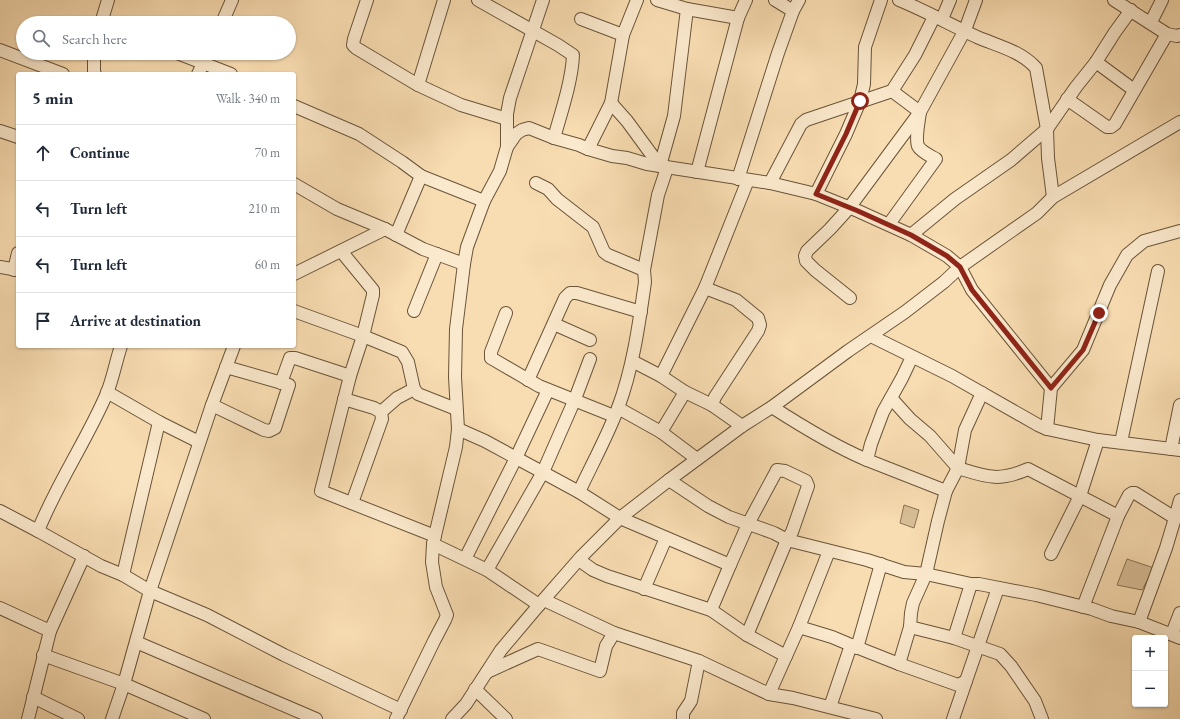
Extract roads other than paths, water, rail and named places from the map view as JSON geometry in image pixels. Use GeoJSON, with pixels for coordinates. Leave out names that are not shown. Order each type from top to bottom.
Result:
{"type":"FeatureCollection","features":[{"type":"Feature","properties":{"kind":"street"},"geometry":{"type":"LineString","coordinates":[[105,16],[108,0]]}},
{"type":"Feature","properties":{"kind":"street"},"geometry":{"type":"LineString","coordinates":[[225,16],[232,0]]}},
{"type":"Feature","properties":{"kind":"street"},"geometry":{"type":"LineString","coordinates":[[367,0],[352,44],[356,48],[418,86],[461,105],[507,119]]}},
{"type":"Feature","properties":{"kind":"street"},"geometry":{"type":"LineString","coordinates":[[418,86],[444,0]]}},
{"type":"Feature","properties":{"kind":"street"},"geometry":{"type":"LineString","coordinates":[[478,0],[492,4],[532,31],[573,55],[571,71],[554,138]]}},
{"type":"Feature","properties":{"kind":"street"},"geometry":{"type":"LineString","coordinates":[[0,512],[101,566],[123,575],[150,591],[207,615],[398,714],[446,620],[445,607],[436,587],[432,562],[434,540],[456,447],[458,429],[456,409],[456,329],[464,264],[467,247],[484,201],[500,171],[507,147],[507,119],[510,98],[543,0]]}},
{"type":"Feature","properties":{"kind":"street"},"geometry":{"type":"LineString","coordinates":[[588,149],[611,103],[623,35],[637,0]]}},
{"type":"Feature","properties":{"kind":"street"},"geometry":{"type":"LineString","coordinates":[[658,0],[687,9],[738,18]]}},
{"type":"Feature","properties":{"kind":"street"},"geometry":{"type":"LineString","coordinates":[[696,172],[738,18],[746,0]]}},
{"type":"Feature","properties":{"kind":"street"},"geometry":{"type":"LineString","coordinates":[[661,376],[705,288],[743,180],[778,53],[796,5],[775,0]]}},
{"type":"Feature","properties":{"kind":"street"},"geometry":{"type":"LineString","coordinates":[[816,194],[846,134],[860,101],[864,84],[865,47],[882,0]]}},
{"type":"Feature","properties":{"kind":"street"},"geometry":{"type":"LineString","coordinates":[[770,183],[800,124],[806,120],[892,91],[950,0]]}},
{"type":"Feature","properties":{"kind":"street"},"geometry":{"type":"LineString","coordinates":[[850,298],[806,262],[805,256],[807,251],[849,208],[920,112],[965,30],[976,0]]}},
{"type":"Feature","properties":{"kind":"street"},"geometry":{"type":"LineString","coordinates":[[1151,22],[1162,0]]}},
{"type":"Feature","properties":{"kind":"street"},"geometry":{"type":"LineString","coordinates":[[903,1],[977,36],[1007,48],[1030,61],[1036,68],[1047,129],[1048,158],[1053,197]]}},
{"type":"Feature","properties":{"kind":"street"},"geometry":{"type":"LineString","coordinates":[[1117,1],[1151,22],[1167,34],[1180,35]]}},
{"type":"Feature","properties":{"kind":"street"},"geometry":{"type":"LineString","coordinates":[[579,492],[616,412],[632,361],[645,282],[644,270],[674,116],[687,9]]}},
{"type":"Feature","properties":{"kind":"street"},"geometry":{"type":"LineString","coordinates":[[911,235],[955,199],[1011,160],[1047,129],[1096,62],[1131,10]]}},
{"type":"Feature","properties":{"kind":"street"},"geometry":{"type":"LineString","coordinates":[[581,19],[623,35]]}},
{"type":"Feature","properties":{"kind":"street"},"geometry":{"type":"LineString","coordinates":[[1067,100],[1107,127],[1111,127],[1115,124],[1134,90],[1147,71],[1167,34]]}},
{"type":"Feature","properties":{"kind":"street"},"geometry":{"type":"LineString","coordinates":[[0,50],[16,56]]}},
{"type":"Feature","properties":{"kind":"street"},"geometry":{"type":"LineString","coordinates":[[26,60],[58,72]]}},
{"type":"Feature","properties":{"kind":"street"},"geometry":{"type":"LineString","coordinates":[[94,60],[94,72]]}},
{"type":"Feature","properties":{"kind":"street"},"geometry":{"type":"LineString","coordinates":[[1096,62],[1134,90]]}},
{"type":"Feature","properties":{"kind":"street"},"geometry":{"type":"LineString","coordinates":[[203,63],[226,72]]}},
{"type":"Feature","properties":{"kind":"street"},"geometry":{"type":"LineString","coordinates":[[892,91],[920,112]]}},
{"type":"Feature","properties":{"kind":"street"},"geometry":{"type":"LineString","coordinates":[[611,103],[664,167]]}},
{"type":"Feature","properties":{"kind":"street"},"geometry":{"type":"LineString","coordinates":[[296,108],[359,134],[421,176],[484,201]]}},
{"type":"Feature","properties":{"kind":"street"},"geometry":{"type":"LineString","coordinates":[[889,224],[936,159],[918,146],[917,133],[920,112]]}},
{"type":"Feature","properties":{"kind":"street"},"geometry":{"type":"LineString","coordinates":[[452,719],[466,704],[502,650],[541,603],[579,560],[620,518],[742,426],[772,408],[944,282],[960,267],[1037,213],[1053,197],[1121,156],[1147,143],[1180,122]]}},
{"type":"Feature","properties":{"kind":"street"},"geometry":{"type":"LineString","coordinates":[[507,147],[516,134],[529,128],[554,138],[612,156],[664,167],[770,183],[816,194],[889,224],[947,256],[960,267],[972,290],[1051,388]]}},
{"type":"Feature","properties":{"kind":"street"},"geometry":{"type":"LineString","coordinates":[[0,131],[16,135]]}},
{"type":"Feature","properties":{"kind":"street"},"geometry":{"type":"LineString","coordinates":[[296,273],[341,251],[391,232],[421,176]]}},
{"type":"Feature","properties":{"kind":"street"},"geometry":{"type":"LineString","coordinates":[[536,183],[548,189],[557,199],[593,227],[604,252],[644,270]]}},
{"type":"Feature","properties":{"kind":"street"},"geometry":{"type":"LineString","coordinates":[[296,185],[337,209],[391,232],[423,248],[464,264]]}},
{"type":"Feature","properties":{"kind":"street"},"geometry":{"type":"LineString","coordinates":[[1047,429],[1051,388],[1083,350],[1110,285],[1127,255],[1144,241],[1180,231]]}},
{"type":"Feature","properties":{"kind":"street"},"geometry":{"type":"LineString","coordinates":[[341,251],[373,290],[373,295],[363,336],[350,376],[321,491],[352,503],[434,540],[541,603],[614,633],[699,661],[769,694],[793,698],[876,719]]}},
{"type":"Feature","properties":{"kind":"street"},"geometry":{"type":"LineString","coordinates":[[414,312],[437,254]]}},
{"type":"Feature","properties":{"kind":"street"},"geometry":{"type":"LineString","coordinates":[[0,267],[16,270]]}},
{"type":"Feature","properties":{"kind":"street"},"geometry":{"type":"LineString","coordinates":[[1120,442],[1158,271]]}},
{"type":"Feature","properties":{"kind":"street"},"geometry":{"type":"LineString","coordinates":[[705,288],[736,300],[758,318],[760,325],[758,331],[715,397],[712,405]]}},
{"type":"Feature","properties":{"kind":"street"},"geometry":{"type":"LineString","coordinates":[[528,380],[565,298],[570,293],[577,293],[641,312]]}},
{"type":"Feature","properties":{"kind":"street"},"geometry":{"type":"LineString","coordinates":[[296,312],[402,352],[408,362],[414,389],[418,394],[456,409]]}},
{"type":"Feature","properties":{"kind":"street"},"geometry":{"type":"LineString","coordinates":[[506,313],[491,352],[491,358],[548,390],[616,412],[661,432],[697,459]]}},
{"type":"Feature","properties":{"kind":"street"},"geometry":{"type":"LineString","coordinates":[[554,324],[590,340]]}},
{"type":"Feature","properties":{"kind":"street"},"geometry":{"type":"LineString","coordinates":[[871,336],[952,376],[1047,429],[1098,440],[1175,450],[1180,405]]}},
{"type":"Feature","properties":{"kind":"street"},"geometry":{"type":"LineString","coordinates":[[38,531],[50,502],[92,424],[107,392],[120,348]]}},
{"type":"Feature","properties":{"kind":"street"},"geometry":{"type":"LineString","coordinates":[[112,719],[124,684],[150,591],[199,442],[233,348]]}},
{"type":"Feature","properties":{"kind":"street"},"geometry":{"type":"LineString","coordinates":[[867,460],[871,444],[883,412],[912,357]]}},
{"type":"Feature","properties":{"kind":"street"},"geometry":{"type":"LineString","coordinates":[[281,383],[290,358],[295,358],[350,376]]}},
{"type":"Feature","properties":{"kind":"street"},"geometry":{"type":"LineString","coordinates":[[487,570],[543,472],[575,399],[590,359]]}},
{"type":"Feature","properties":{"kind":"street"},"geometry":{"type":"LineString","coordinates":[[632,361],[661,376],[685,392],[712,405],[742,426]]}},
{"type":"Feature","properties":{"kind":"street"},"geometry":{"type":"LineString","coordinates":[[212,405],[264,430],[269,431],[276,428],[289,385],[226,367]]}},
{"type":"Feature","properties":{"kind":"street"},"geometry":{"type":"LineString","coordinates":[[381,412],[397,398],[414,389]]}},
{"type":"Feature","properties":{"kind":"street"},"geometry":{"type":"LineString","coordinates":[[464,559],[516,458],[548,390]]}},
{"type":"Feature","properties":{"kind":"street"},"geometry":{"type":"LineString","coordinates":[[107,392],[159,422],[199,442]]}},
{"type":"Feature","properties":{"kind":"street"},"geometry":{"type":"LineString","coordinates":[[661,432],[685,392]]}},
{"type":"Feature","properties":{"kind":"street"},"geometry":{"type":"LineString","coordinates":[[899,664],[910,627],[913,603],[926,574],[946,491],[958,468],[965,430],[982,393]]}},
{"type":"Feature","properties":{"kind":"street"},"geometry":{"type":"LineString","coordinates":[[890,398],[910,419],[930,436],[958,468],[994,478],[1012,476],[1028,469],[1118,516]]}},
{"type":"Feature","properties":{"kind":"street"},"geometry":{"type":"LineString","coordinates":[[344,399],[374,408],[381,412]]}},
{"type":"Feature","properties":{"kind":"street"},"geometry":{"type":"LineString","coordinates":[[772,408],[840,448],[946,491]]}},
{"type":"Feature","properties":{"kind":"street"},"geometry":{"type":"LineString","coordinates":[[352,503],[382,419],[381,412]]}},
{"type":"Feature","properties":{"kind":"street"},"geometry":{"type":"LineString","coordinates":[[123,575],[159,422]]}},
{"type":"Feature","properties":{"kind":"street"},"geometry":{"type":"LineString","coordinates":[[458,429],[485,441],[543,472],[579,492],[620,518],[730,565]]}},
{"type":"Feature","properties":{"kind":"street"},"geometry":{"type":"LineString","coordinates":[[1051,554],[1080,496],[1098,440]]}},
{"type":"Feature","properties":{"kind":"street"},"geometry":{"type":"LineString","coordinates":[[711,610],[748,524],[777,470],[806,481],[808,486],[792,532],[787,540],[747,635]]}},
{"type":"Feature","properties":{"kind":"street"},"geometry":{"type":"LineString","coordinates":[[669,480],[708,506],[748,524],[774,533],[787,540],[882,564],[904,572],[926,574],[971,584],[979,584],[1036,595],[1138,622],[1176,636],[1180,613]]}},
{"type":"Feature","properties":{"kind":"street"},"geometry":{"type":"LineString","coordinates":[[1083,607],[1118,516],[1129,495],[1135,493],[1175,518]]}},
{"type":"Feature","properties":{"kind":"street"},"geometry":{"type":"LineString","coordinates":[[1138,622],[1166,548],[1180,500]]}},
{"type":"Feature","properties":{"kind":"street"},"geometry":{"type":"LineString","coordinates":[[644,589],[666,538]]}},
{"type":"Feature","properties":{"kind":"street"},"geometry":{"type":"LineString","coordinates":[[769,694],[829,551]]}},
{"type":"Feature","properties":{"kind":"street"},"geometry":{"type":"LineString","coordinates":[[28,719],[50,631],[84,556]]}},
{"type":"Feature","properties":{"kind":"street"},"geometry":{"type":"LineString","coordinates":[[579,560],[593,570],[644,589],[711,610],[747,635],[786,656]]}},
{"type":"Feature","properties":{"kind":"street"},"geometry":{"type":"LineString","coordinates":[[830,707],[854,647],[882,564]]}},
{"type":"Feature","properties":{"kind":"street"},"geometry":{"type":"LineString","coordinates":[[954,638],[971,584]]}},
{"type":"Feature","properties":{"kind":"street"},"geometry":{"type":"LineString","coordinates":[[953,719],[998,588]]}},
{"type":"Feature","properties":{"kind":"street"},"geometry":{"type":"LineString","coordinates":[[0,608],[50,631]]}},
{"type":"Feature","properties":{"kind":"street"},"geometry":{"type":"LineString","coordinates":[[798,627],[832,637],[854,647],[958,685],[966,681]]}},
{"type":"Feature","properties":{"kind":"street"},"geometry":{"type":"LineString","coordinates":[[910,627],[954,638],[1000,654],[1011,666],[1035,701],[1042,719]]}},
{"type":"Feature","properties":{"kind":"street"},"geometry":{"type":"LineString","coordinates":[[486,672],[538,649],[600,671],[606,646],[614,633]]}},
{"type":"Feature","properties":{"kind":"street"},"geometry":{"type":"LineString","coordinates":[[136,642],[316,719]]}},
{"type":"Feature","properties":{"kind":"street"},"geometry":{"type":"LineString","coordinates":[[44,655],[124,684],[204,719]]}},
{"type":"Feature","properties":{"kind":"street"},"geometry":{"type":"LineString","coordinates":[[683,719],[683,713],[691,701],[699,661]]}},
{"type":"Feature","properties":{"kind":"street"},"geometry":{"type":"LineString","coordinates":[[475,689],[506,719]]}},
{"type":"Feature","properties":{"kind":"street"},"geometry":{"type":"LineString","coordinates":[[33,697],[78,719]]}}]}
